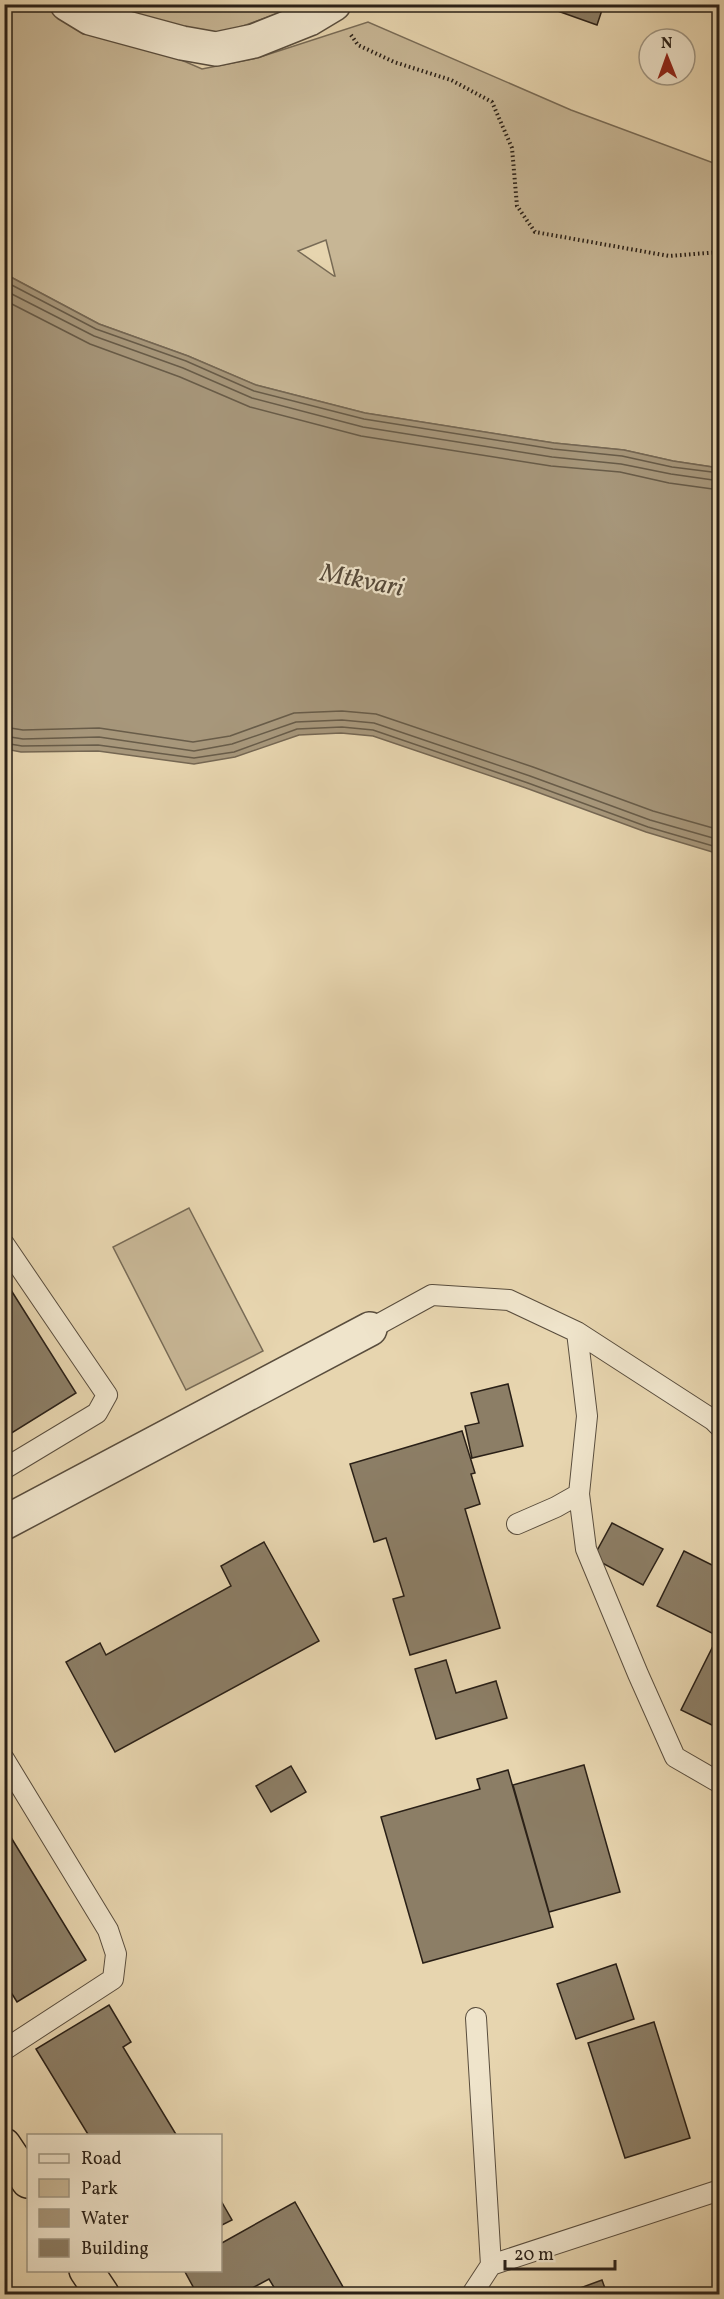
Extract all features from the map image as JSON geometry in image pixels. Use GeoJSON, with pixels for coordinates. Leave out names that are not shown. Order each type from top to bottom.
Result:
{"type":"FeatureCollection","features":[{"type":"Feature","properties":{"kind":"highway"},"geometry":{"type":"LineString","coordinates":[[4,2145],[27,2180]]}},
{"type":"Feature","properties":{"kind":"highway"},"geometry":{"type":"LineString","coordinates":[[87,2272],[102,2295]]}},
{"type":"Feature","properties":{"kind":"street"},"geometry":{"type":"LineString","coordinates":[[67,4],[90,18],[182,43],[216,49],[254,40],[309,19],[341,17]]}},
{"type":"Feature","properties":{"kind":"street"},"geometry":{"type":"LineString","coordinates":[[4,1523],[370,1329]]}},
{"type":"Feature","properties":{"kind":"lane"},"geometry":{"type":"LineString","coordinates":[[4,1244],[107,1395],[97,1413],[4,1469]]}},
{"type":"Feature","properties":{"kind":"lane"},"geometry":{"type":"LineString","coordinates":[[370,1329],[432,1295],[509,1300],[577,1332],[713,1420],[720,1427]]}},
{"type":"Feature","properties":{"kind":"lane"},"geometry":{"type":"LineString","coordinates":[[577,1332],[586,1416],[579,1494],[586,1549],[675,1756],[720,1783]]}},
{"type":"Feature","properties":{"kind":"lane"},"geometry":{"type":"LineString","coordinates":[[517,1524],[579,1494]]}},
{"type":"Feature","properties":{"kind":"lane"},"geometry":{"type":"LineString","coordinates":[[4,1759],[108,1930],[116,1954],[113,1979],[4,2050]]}},
{"type":"Feature","properties":{"kind":"lane"},"geometry":{"type":"LineString","coordinates":[[472,2295],[491,2265],[476,2018]]}},
{"type":"Feature","properties":{"kind":"lane"},"geometry":{"type":"LineString","coordinates":[[491,2265],[720,2190]]}},
{"type":"Feature","properties":{"kind":"path"},"geometry":{"type":"LineString","coordinates":[[341,17],[358,45],[394,62],[452,80],[492,102],[512,148],[517,206],[535,232],[669,256],[720,252]]}},
{"type":"Feature","properties":{"kind":"green space"},"geometry":{"type":"Polygon","coordinates":[[[4,5],[45,5],[86,27],[149,46],[202,69],[257,58],[368,22],[571,110],[719,165],[719,468],[624,450],[554,443],[365,413],[256,385],[188,356],[99,324],[5,274],[4,5]],[[326,240],[298,251],[334,276],[326,240]]]}},
{"type":"Feature","properties":{"kind":"green space"},"geometry":{"type":"Polygon","coordinates":[[[88,5],[301,5],[221,34],[160,29],[88,5]]]}},
{"type":"Feature","properties":{"kind":"green space"},"geometry":{"type":"Polygon","coordinates":[[[189,1208],[263,1351],[186,1390],[113,1247],[189,1208]]]}},
{"type":"Feature","properties":{"kind":"water","name":"Mtkvari"},"geometry":{"type":"Polygon","coordinates":[[[5,274],[99,324],[188,356],[256,385],[365,413],[554,443],[624,450],[719,468],[719,854],[646,832],[373,736],[341,733],[299,735],[235,757],[194,764],[98,751],[21,752],[5,749],[5,274]]]}},
{"type":"Feature","properties":{"kind":"building"},"geometry":{"type":"Polygon","coordinates":[[[538,4],[604,4],[597,25],[538,4]]]}},
{"type":"Feature","properties":{"kind":"building"},"geometry":{"type":"Polygon","coordinates":[[[4,1279],[76,1393],[10,1434],[4,1425],[4,1279]]]}},
{"type":"Feature","properties":{"kind":"building"},"geometry":{"type":"Polygon","coordinates":[[[508,1384],[523,1446],[472,1458],[465,1426],[479,1423],[471,1393],[508,1384]]]}},
{"type":"Feature","properties":{"kind":"building"},"geometry":{"type":"Polygon","coordinates":[[[462,1431],[475,1473],[471,1474],[480,1504],[465,1509],[500,1628],[410,1655],[393,1599],[404,1596],[386,1538],[374,1542],[350,1464],[462,1431]]]}},
{"type":"Feature","properties":{"kind":"building"},"geometry":{"type":"Polygon","coordinates":[[[612,1523],[663,1549],[643,1585],[593,1558],[612,1523]]]}},
{"type":"Feature","properties":{"kind":"building"},"geometry":{"type":"Polygon","coordinates":[[[264,1542],[319,1641],[115,1752],[66,1662],[100,1643],[106,1655],[231,1586],[221,1566],[264,1542]]]}},
{"type":"Feature","properties":{"kind":"building"},"geometry":{"type":"Polygon","coordinates":[[[684,1551],[720,1569],[720,1729],[681,1710],[718,1636],[657,1606],[684,1551]]]}},
{"type":"Feature","properties":{"kind":"building"},"geometry":{"type":"Polygon","coordinates":[[[446,1660],[456,1693],[496,1681],[507,1718],[436,1739],[415,1669],[446,1660]]]}},
{"type":"Feature","properties":{"kind":"building"},"geometry":{"type":"Polygon","coordinates":[[[584,1765],[620,1892],[549,1912],[513,1785],[584,1765]]]}},
{"type":"Feature","properties":{"kind":"building"},"geometry":{"type":"Polygon","coordinates":[[[291,1766],[306,1792],[271,1812],[256,1786],[291,1766]]]}},
{"type":"Feature","properties":{"kind":"building"},"geometry":{"type":"Polygon","coordinates":[[[508,1770],[553,1927],[423,1963],[381,1817],[480,1789],[477,1779],[508,1770]]]}},
{"type":"Feature","properties":{"kind":"building"},"geometry":{"type":"Polygon","coordinates":[[[4,1826],[86,1960],[17,2002],[4,1981],[4,1826]]]}},
{"type":"Feature","properties":{"kind":"building"},"geometry":{"type":"Polygon","coordinates":[[[616,1964],[634,2019],[576,2039],[557,1984],[616,1964]]]}},
{"type":"Feature","properties":{"kind":"building"},"geometry":{"type":"Polygon","coordinates":[[[109,2005],[131,2042],[123,2047],[176,2134],[88,2134],[36,2049],[109,2005]]]}},
{"type":"Feature","properties":{"kind":"building"},"geometry":{"type":"Polygon","coordinates":[[[654,2022],[690,2138],[625,2158],[588,2043],[654,2022]]]}},
{"type":"Feature","properties":{"kind":"building"},"geometry":{"type":"Polygon","coordinates":[[[222,2202],[232,2220],[222,2225],[222,2202]]]}},
{"type":"Feature","properties":{"kind":"building"},"geometry":{"type":"Polygon","coordinates":[[[295,2202],[347,2294],[278,2294],[269,2279],[241,2294],[197,2294],[185,2272],[222,2272],[222,2243],[295,2202]]]}},
{"type":"Feature","properties":{"kind":"building"},"geometry":{"type":"Polygon","coordinates":[[[602,2280],[607,2294],[573,2294],[572,2291],[602,2280]]]}}]}
